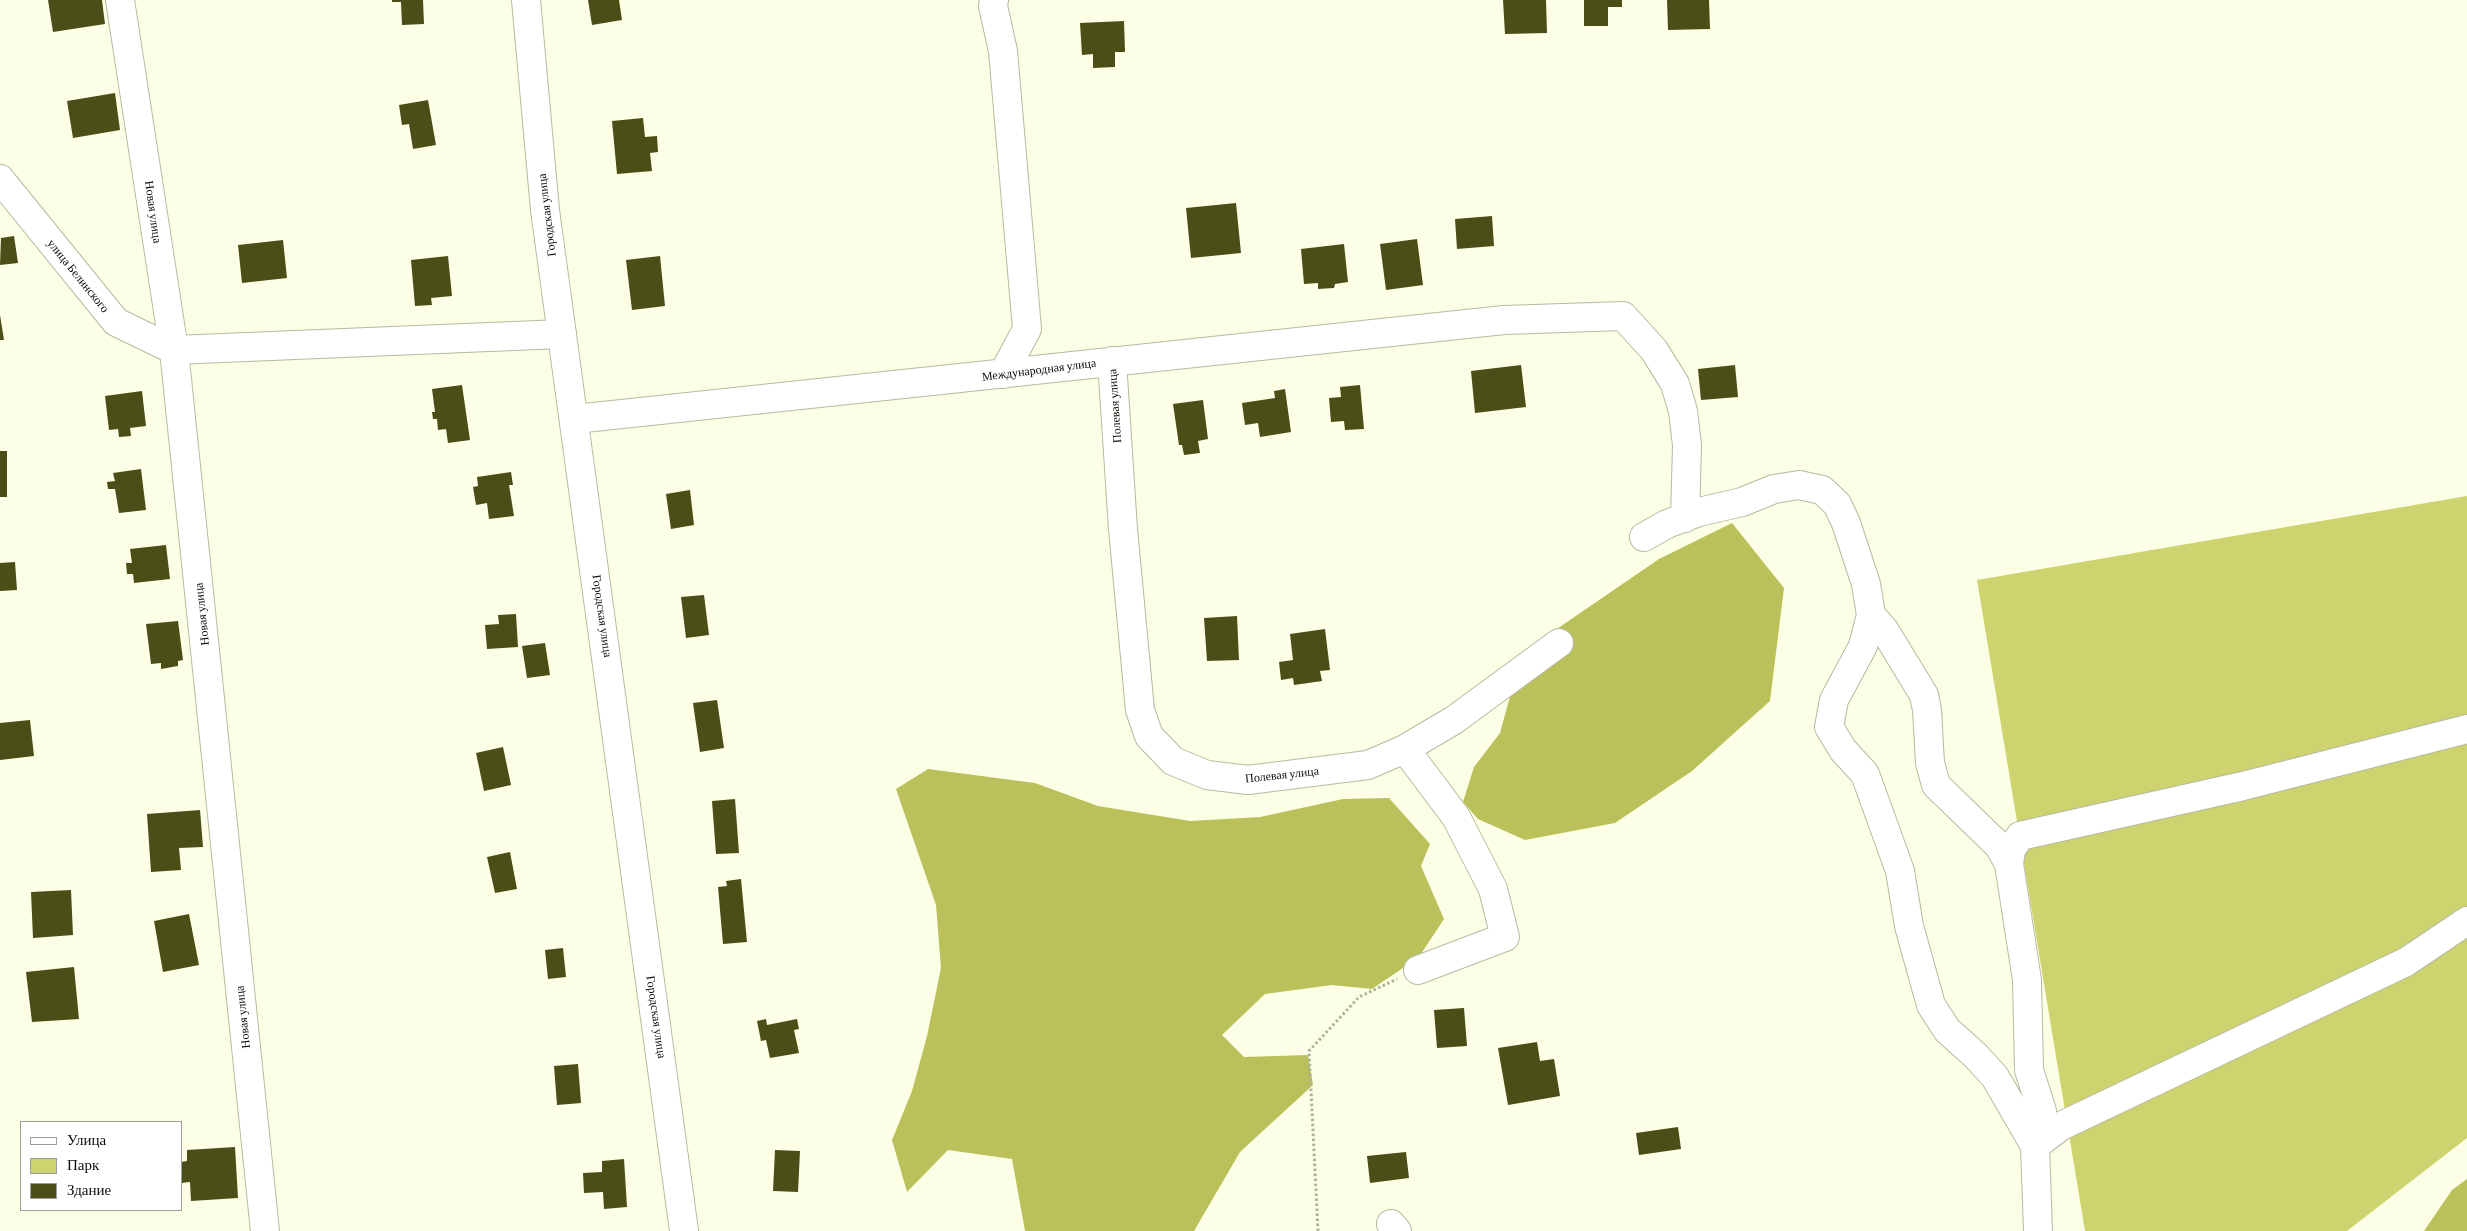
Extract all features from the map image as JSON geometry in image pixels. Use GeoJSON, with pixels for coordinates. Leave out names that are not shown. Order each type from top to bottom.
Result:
{"type":"FeatureCollection","features":[{"type":"Feature","properties":{"kind":"street","name":"Новая улица"},"geometry":{"type":"LineString","coordinates":[[120,0],[174,350],[266,1231]]}},
{"type":"Feature","properties":{"kind":"street","name":"Городская улица"},"geometry":{"type":"LineString","coordinates":[[526,0],[545,210],[575,419],[684,1231]]}},
{"type":"Feature","properties":{"kind":"street"},"geometry":{"type":"LineString","coordinates":[[994,0],[993,6],[1003,51],[1027,329],[1003,374]]}},
{"type":"Feature","properties":{"kind":"street","name":"улица Белинского"},"geometry":{"type":"LineString","coordinates":[[0,179],[116,322],[174,350]]}},
{"type":"Feature","properties":{"kind":"street","name":"Международная улица"},"geometry":{"type":"LineString","coordinates":[[575,419],[1504,320],[1623,316],[1654,350],[1675,384],[1683,410],[1687,445],[1685,518]]}},
{"type":"Feature","properties":{"kind":"street"},"geometry":{"type":"LineString","coordinates":[[174,350],[562,334]]}},
{"type":"Feature","properties":{"kind":"street","name":"Полевая улица"},"geometry":{"type":"LineString","coordinates":[[1112,361],[1123,529],[1140,710],[1149,736],[1172,761],[1207,775],[1248,780],[1368,766],[1406,749],[1454,720],[1559,643]]}},
{"type":"Feature","properties":{"kind":"street"},"geometry":{"type":"LineString","coordinates":[[1644,537],[1668,524],[1742,502],[1774,489],[1800,485],[1822,490],[1837,504],[1846,523],[1852,548],[1866,584],[1871,615],[1863,646],[1834,700],[1828,727],[1843,750],[1865,774],[1900,870],[1910,926],[1931,1005],[1947,1030],[1995,1077],[2035,1146]]}},
{"type":"Feature","properties":{"kind":"street"},"geometry":{"type":"LineString","coordinates":[[1871,615],[1885,631],[1924,695],[1928,710],[1930,763],[1936,785],[1999,846],[2009,864]]}},
{"type":"Feature","properties":{"kind":"street"},"geometry":{"type":"LineString","coordinates":[[2038,1231],[2035,1146],[2042,1111],[2029,1070],[2026,980],[2009,864],[2011,850],[2020,836],[2243,786],[2467,729]]}},
{"type":"Feature","properties":{"kind":"street"},"geometry":{"type":"LineString","coordinates":[[1406,749],[1456,817],[1493,890],[1506,937],[1418,970]]}},
{"type":"Feature","properties":{"kind":"street"},"geometry":{"type":"LineString","coordinates":[[2035,1146],[2062,1126],[2406,962],[2467,920]]}},
{"type":"Feature","properties":{"kind":"path"},"geometry":{"type":"LineString","coordinates":[[1318,1231],[1309,1051],[1359,997],[1418,970]]}},
{"type":"Feature","properties":{"kind":"green space"},"geometry":{"type":"Polygon","coordinates":[[[2467,496],[2467,1138],[2347,1231],[2085,1231],[1977,580],[2467,496]]]}},
{"type":"Feature","properties":{"kind":"green space"},"geometry":{"type":"Polygon","coordinates":[[[1732,523],[1784,588],[1770,701],[1692,771],[1615,823],[1525,840],[1478,819],[1463,802],[1474,767],[1500,733],[1512,689],[1532,646],[1659,559],[1732,523]]]}},
{"type":"Feature","properties":{"kind":"green space"},"geometry":{"type":"Polygon","coordinates":[[[928,769],[1035,783],[1098,806],[1190,821],[1260,817],[1343,799],[1389,798],[1430,844],[1421,866],[1444,919],[1419,957],[1372,989],[1332,985],[1265,994],[1222,1035],[1244,1057],[1308,1055],[1313,1085],[1240,1152],[1194,1231],[1025,1231],[1012,1159],[948,1150],[907,1192],[892,1140],[912,1091],[927,1036],[941,968],[936,905],[896,789],[928,769]]]}},
{"type":"Feature","properties":{"kind":"green space"},"geometry":{"type":"Polygon","coordinates":[[[2467,1179],[2467,1231],[2424,1231],[2452,1190],[2467,1179]]]}},
{"type":"Feature","properties":{"kind":"building"},"geometry":{"type":"Polygon","coordinates":[[[48,0],[102,0],[105,24],[53,32],[48,0]]]}},
{"type":"Feature","properties":{"kind":"building"},"geometry":{"type":"Polygon","coordinates":[[[392,0],[423,0],[424,24],[402,25],[401,2],[392,2],[392,0]]]}},
{"type":"Feature","properties":{"kind":"building"},"geometry":{"type":"Polygon","coordinates":[[[588,0],[619,0],[622,20],[592,25],[588,0]]]}},
{"type":"Feature","properties":{"kind":"building"},"geometry":{"type":"Polygon","coordinates":[[[1503,0],[1546,0],[1547,33],[1505,34],[1503,0]]]}},
{"type":"Feature","properties":{"kind":"building"},"geometry":{"type":"Polygon","coordinates":[[[1584,0],[1622,0],[1622,7],[1608,7],[1608,26],[1584,26],[1584,0]]]}},
{"type":"Feature","properties":{"kind":"building"},"geometry":{"type":"Polygon","coordinates":[[[1667,0],[1709,0],[1710,29],[1668,30],[1667,0]]]}},
{"type":"Feature","properties":{"kind":"building"},"geometry":{"type":"Polygon","coordinates":[[[1124,21],[1125,52],[1115,52],[1115,67],[1093,68],[1093,54],[1082,55],[1080,23],[1124,21]]]}},
{"type":"Feature","properties":{"kind":"building"},"geometry":{"type":"Polygon","coordinates":[[[115,93],[120,130],[73,138],[67,101],[115,93]]]}},
{"type":"Feature","properties":{"kind":"building"},"geometry":{"type":"Polygon","coordinates":[[[428,100],[436,145],[413,149],[409,124],[402,125],[399,105],[428,100]]]}},
{"type":"Feature","properties":{"kind":"building"},"geometry":{"type":"Polygon","coordinates":[[[643,118],[645,137],[657,136],[658,152],[650,153],[652,171],[617,174],[612,121],[643,118]]]}},
{"type":"Feature","properties":{"kind":"building"},"geometry":{"type":"Polygon","coordinates":[[[1236,203],[1241,253],[1191,258],[1186,208],[1236,203]]]}},
{"type":"Feature","properties":{"kind":"building"},"geometry":{"type":"Polygon","coordinates":[[[1492,216],[1494,246],[1457,249],[1455,219],[1492,216]]]}},
{"type":"Feature","properties":{"kind":"building"},"geometry":{"type":"Polygon","coordinates":[[[14,236],[18,263],[0,265],[1,238],[14,236]]]}},
{"type":"Feature","properties":{"kind":"building"},"geometry":{"type":"Polygon","coordinates":[[[1417,239],[1423,285],[1386,290],[1380,244],[1417,239]]]}},
{"type":"Feature","properties":{"kind":"building"},"geometry":{"type":"Polygon","coordinates":[[[283,240],[287,278],[242,283],[238,245],[283,240]]]}},
{"type":"Feature","properties":{"kind":"building"},"geometry":{"type":"Polygon","coordinates":[[[1344,244],[1348,282],[1335,284],[1334,288],[1318,289],[1318,283],[1304,284],[1301,249],[1344,244]]]}},
{"type":"Feature","properties":{"kind":"building"},"geometry":{"type":"Polygon","coordinates":[[[448,256],[452,296],[431,298],[432,305],[415,306],[411,260],[448,256]]]}},
{"type":"Feature","properties":{"kind":"building"},"geometry":{"type":"Polygon","coordinates":[[[660,256],[665,306],[632,310],[626,260],[660,256]]]}},
{"type":"Feature","properties":{"kind":"building"},"geometry":{"type":"Polygon","coordinates":[[[0,315],[4,340],[0,340],[0,315]]]}},
{"type":"Feature","properties":{"kind":"building"},"geometry":{"type":"Polygon","coordinates":[[[1521,365],[1526,407],[1475,413],[1471,371],[1521,365]]]}},
{"type":"Feature","properties":{"kind":"building"},"geometry":{"type":"Polygon","coordinates":[[[1735,365],[1738,397],[1701,400],[1698,369],[1735,365]]]}},
{"type":"Feature","properties":{"kind":"building"},"geometry":{"type":"Polygon","coordinates":[[[462,385],[470,440],[448,443],[446,429],[438,430],[437,419],[433,419],[432,412],[435,412],[432,389],[462,385]]]}},
{"type":"Feature","properties":{"kind":"building"},"geometry":{"type":"Polygon","coordinates":[[[1360,385],[1364,429],[1345,430],[1344,421],[1331,422],[1329,398],[1341,397],[1340,387],[1360,385]]]}},
{"type":"Feature","properties":{"kind":"building"},"geometry":{"type":"Polygon","coordinates":[[[1285,389],[1291,432],[1260,437],[1258,423],[1245,425],[1242,403],[1275,398],[1274,391],[1285,389]]]}},
{"type":"Feature","properties":{"kind":"building"},"geometry":{"type":"Polygon","coordinates":[[[142,391],[146,426],[130,428],[131,436],[119,437],[118,429],[109,430],[105,396],[142,391]]]}},
{"type":"Feature","properties":{"kind":"building"},"geometry":{"type":"Polygon","coordinates":[[[1203,400],[1208,439],[1198,441],[1200,453],[1184,455],[1182,445],[1179,445],[1173,404],[1203,400]]]}},
{"type":"Feature","properties":{"kind":"building"},"geometry":{"type":"Polygon","coordinates":[[[0,451],[7,451],[7,497],[0,497],[0,451]]]}},
{"type":"Feature","properties":{"kind":"building"},"geometry":{"type":"Polygon","coordinates":[[[141,469],[146,510],[119,513],[115,489],[108,489],[107,482],[115,481],[113,473],[141,469]]]}},
{"type":"Feature","properties":{"kind":"building"},"geometry":{"type":"Polygon","coordinates":[[[511,472],[513,485],[509,485],[514,516],[489,519],[487,503],[476,505],[473,487],[478,486],[477,477],[511,472]]]}},
{"type":"Feature","properties":{"kind":"building"},"geometry":{"type":"Polygon","coordinates":[[[690,490],[694,525],[671,529],[666,494],[690,490]]]}},
{"type":"Feature","properties":{"kind":"building"},"geometry":{"type":"Polygon","coordinates":[[[166,545],[170,579],[134,583],[133,574],[127,574],[126,563],[132,563],[130,549],[166,545]]]}},
{"type":"Feature","properties":{"kind":"building"},"geometry":{"type":"Polygon","coordinates":[[[15,562],[17,590],[0,591],[0,563],[15,562]]]}},
{"type":"Feature","properties":{"kind":"building"},"geometry":{"type":"Polygon","coordinates":[[[704,595],[709,635],[686,638],[681,597],[704,595]]]}},
{"type":"Feature","properties":{"kind":"building"},"geometry":{"type":"Polygon","coordinates":[[[516,614],[518,647],[487,649],[485,625],[499,624],[498,615],[516,614]]]}},
{"type":"Feature","properties":{"kind":"building"},"geometry":{"type":"Polygon","coordinates":[[[1237,616],[1239,660],[1207,661],[1204,618],[1237,616]]]}},
{"type":"Feature","properties":{"kind":"building"},"geometry":{"type":"Polygon","coordinates":[[[178,621],[183,660],[178,661],[178,666],[161,669],[161,663],[151,664],[146,624],[178,621]]]}},
{"type":"Feature","properties":{"kind":"building"},"geometry":{"type":"Polygon","coordinates":[[[1325,629],[1330,670],[1320,671],[1322,681],[1294,685],[1293,678],[1281,680],[1279,662],[1293,660],[1290,634],[1325,629]]]}},
{"type":"Feature","properties":{"kind":"building"},"geometry":{"type":"Polygon","coordinates":[[[545,643],[550,675],[527,678],[522,646],[545,643]]]}},
{"type":"Feature","properties":{"kind":"building"},"geometry":{"type":"Polygon","coordinates":[[[717,700],[724,748],[700,752],[693,703],[717,700]]]}},
{"type":"Feature","properties":{"kind":"building"},"geometry":{"type":"Polygon","coordinates":[[[30,720],[34,756],[0,760],[0,723],[30,720]]]}},
{"type":"Feature","properties":{"kind":"building"},"geometry":{"type":"Polygon","coordinates":[[[503,747],[511,785],[484,791],[476,753],[503,747]]]}},
{"type":"Feature","properties":{"kind":"building"},"geometry":{"type":"Polygon","coordinates":[[[735,799],[739,853],[716,854],[712,801],[735,799]]]}},
{"type":"Feature","properties":{"kind":"building"},"geometry":{"type":"Polygon","coordinates":[[[200,810],[203,847],[179,848],[181,870],[151,872],[147,814],[200,810]]]}},
{"type":"Feature","properties":{"kind":"building"},"geometry":{"type":"Polygon","coordinates":[[[510,852],[517,889],[495,893],[487,857],[510,852]]]}},
{"type":"Feature","properties":{"kind":"building"},"geometry":{"type":"Polygon","coordinates":[[[741,879],[747,942],[723,944],[718,887],[727,886],[726,881],[741,879]]]}},
{"type":"Feature","properties":{"kind":"building"},"geometry":{"type":"Polygon","coordinates":[[[71,890],[73,935],[33,938],[31,892],[71,890]]]}},
{"type":"Feature","properties":{"kind":"building"},"geometry":{"type":"Polygon","coordinates":[[[189,914],[199,965],[163,972],[154,921],[189,914]]]}},
{"type":"Feature","properties":{"kind":"building"},"geometry":{"type":"Polygon","coordinates":[[[563,948],[566,977],[548,979],[545,950],[563,948]]]}},
{"type":"Feature","properties":{"kind":"building"},"geometry":{"type":"Polygon","coordinates":[[[74,967],[79,1019],[32,1022],[26,972],[74,967]]]}},
{"type":"Feature","properties":{"kind":"building"},"geometry":{"type":"Polygon","coordinates":[[[1464,1008],[1467,1046],[1437,1048],[1434,1010],[1464,1008]]]}},
{"type":"Feature","properties":{"kind":"building"},"geometry":{"type":"Polygon","coordinates":[[[766,1019],[767,1025],[797,1019],[799,1029],[794,1030],[799,1053],[770,1058],[766,1040],[761,1041],[757,1021],[766,1019]]]}},
{"type":"Feature","properties":{"kind":"building"},"geometry":{"type":"Polygon","coordinates":[[[1537,1042],[1540,1061],[1554,1059],[1560,1096],[1508,1105],[1498,1048],[1537,1042]]]}},
{"type":"Feature","properties":{"kind":"building"},"geometry":{"type":"Polygon","coordinates":[[[578,1064],[581,1103],[557,1105],[554,1066],[578,1064]]]}},
{"type":"Feature","properties":{"kind":"building"},"geometry":{"type":"Polygon","coordinates":[[[1678,1127],[1681,1149],[1639,1155],[1636,1133],[1678,1127]]]}},
{"type":"Feature","properties":{"kind":"building"},"geometry":{"type":"Polygon","coordinates":[[[235,1147],[238,1198],[191,1201],[190,1182],[182,1183],[182,1162],[187,1161],[187,1150],[235,1147]]]}},
{"type":"Feature","properties":{"kind":"building"},"geometry":{"type":"Polygon","coordinates":[[[775,1150],[800,1151],[798,1192],[773,1191],[775,1150]]]}},
{"type":"Feature","properties":{"kind":"building"},"geometry":{"type":"Polygon","coordinates":[[[1406,1152],[1409,1178],[1370,1183],[1367,1156],[1406,1152]]]}},
{"type":"Feature","properties":{"kind":"building"},"geometry":{"type":"Polygon","coordinates":[[[624,1159],[627,1207],[604,1209],[603,1192],[584,1193],[583,1173],[602,1172],[602,1161],[624,1159]]]}}]}
